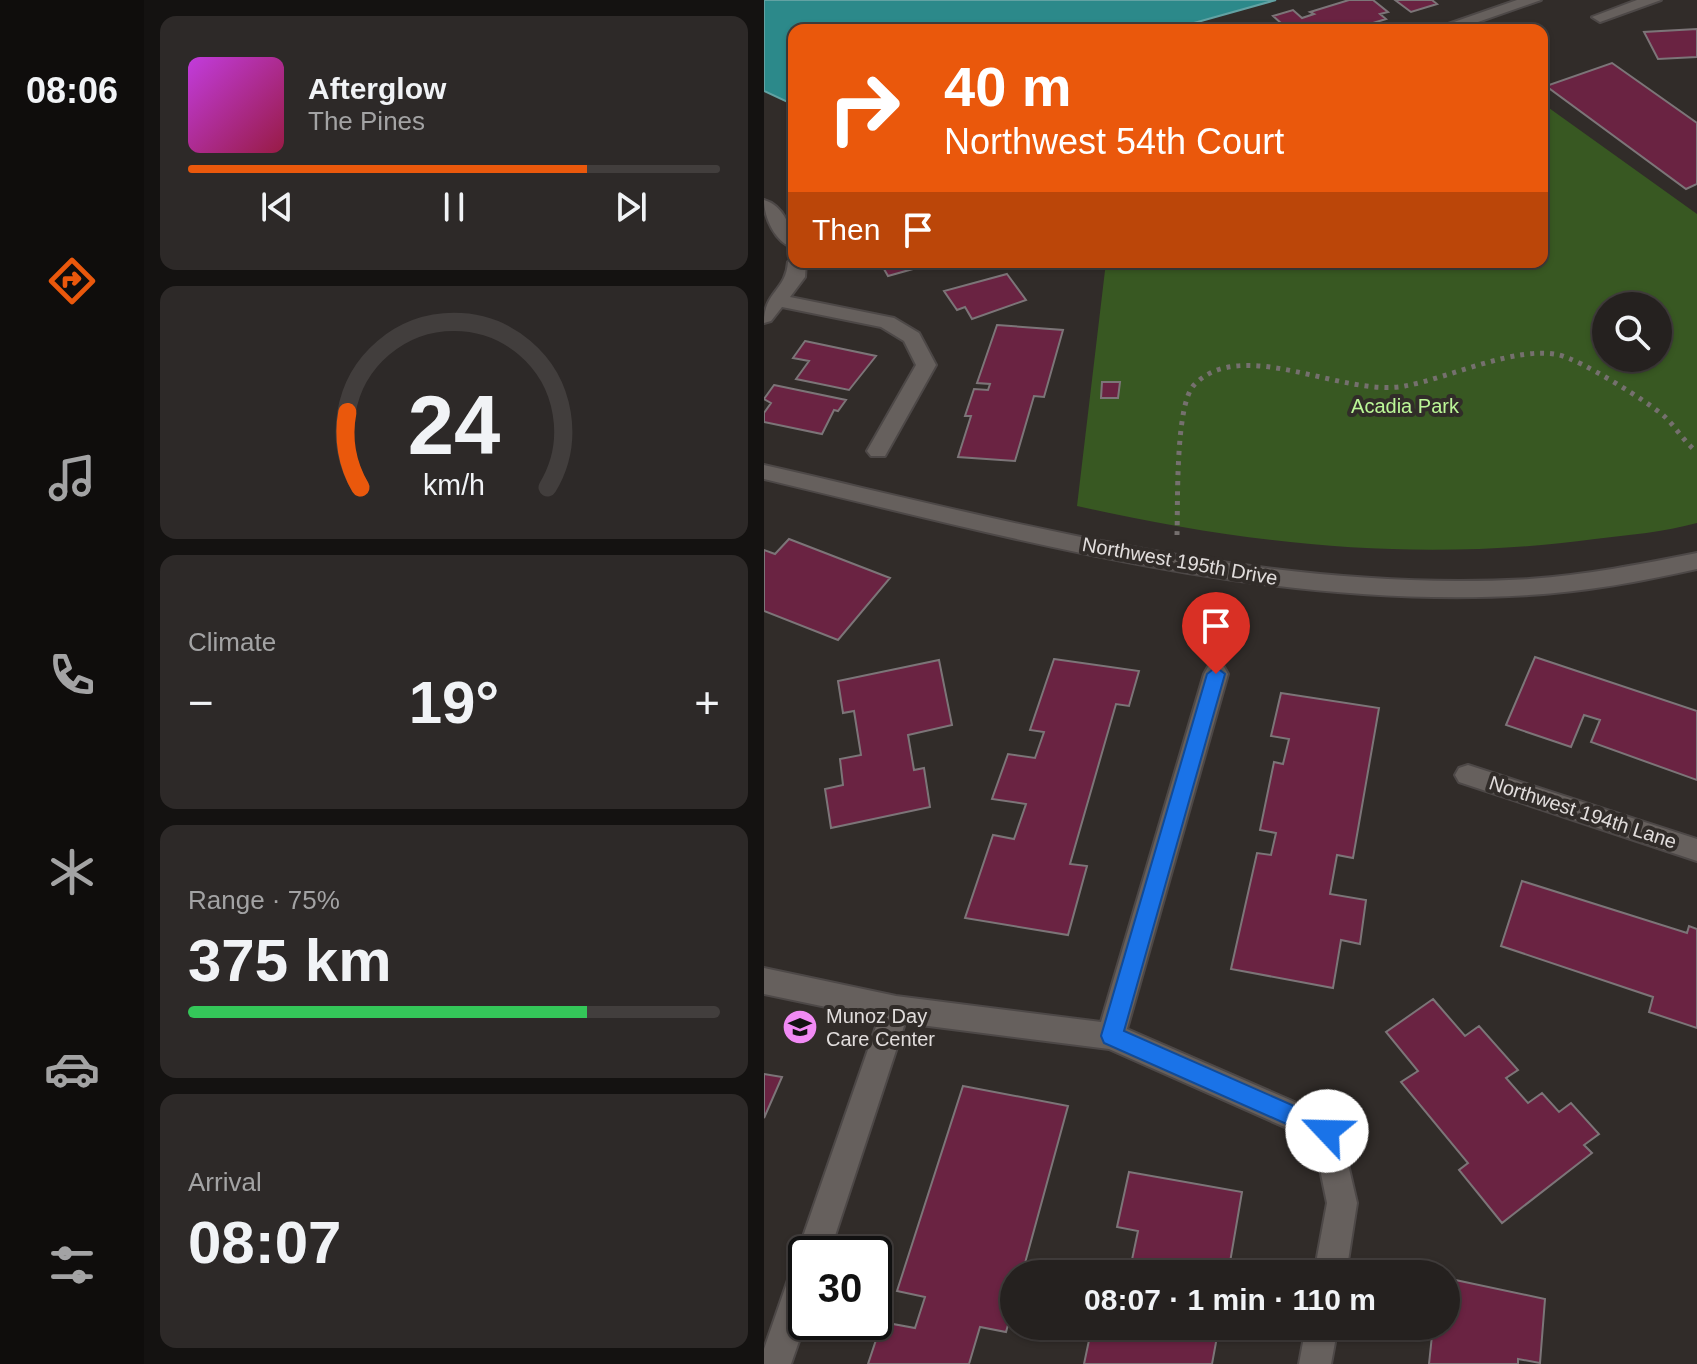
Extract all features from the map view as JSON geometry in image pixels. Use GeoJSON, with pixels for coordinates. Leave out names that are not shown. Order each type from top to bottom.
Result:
{"type":"FeatureCollection","features":[{"type":"Feature","properties":{"kind":"street"},"geometry":{"type":"LineString","coordinates":[[1458,24],[1533,0]]}},
{"type":"Feature","properties":{"kind":"street"},"geometry":{"type":"LineString","coordinates":[[1600,17],[1653,0]]}},
{"type":"Feature","properties":{"kind":"street"},"geometry":{"type":"LineString","coordinates":[[764,205],[788,228]]}},
{"type":"Feature","properties":{"kind":"street"},"geometry":{"type":"LineString","coordinates":[[764,317],[796,277],[797,268]]}},
{"type":"Feature","properties":{"kind":"street"},"geometry":{"type":"LineString","coordinates":[[778,300],[887,322],[912,337],[926,365],[878,451]]}},
{"type":"Feature","properties":{"kind":"street","name":"Northwest 195th Drive"},"geometry":{"type":"LineString","coordinates":[[764,472],[1243,575],[1386,588],[1508,589],[1637,574],[1697,561]]}},
{"type":"Feature","properties":{"kind":"street"},"geometry":{"type":"LineString","coordinates":[[1111,1036],[1216,674]]}},
{"type":"Feature","properties":{"kind":"street","name":"Northwest 194th Lane"},"geometry":{"type":"LineString","coordinates":[[1468,775],[1697,850]]}},
{"type":"Feature","properties":{"kind":"street"},"geometry":{"type":"LineString","coordinates":[[764,981],[896,1009],[1111,1036],[1327,1131],[1342,1203],[1332,1260]]}},
{"type":"Feature","properties":{"kind":"street"},"geometry":{"type":"LineString","coordinates":[[819,1236],[896,1009]]}},
{"type":"Feature","properties":{"kind":"street"},"geometry":{"type":"LineString","coordinates":[[775,1364],[788,1326]]}},
{"type":"Feature","properties":{"kind":"street"},"geometry":{"type":"LineString","coordinates":[[1315,1364],[1319,1340]]}},
{"type":"Feature","properties":{"kind":"path"},"geometry":{"type":"LineString","coordinates":[[1175,562],[1182,419],[1191,388],[1208,375],[1233,368],[1257,365],[1350,386],[1386,389],[1503,363],[1560,355],[1660,412],[1697,452]]}},
{"type":"Feature","properties":{"kind":"green space","name":"Acadia Park"},"geometry":{"type":"Polygon","coordinates":[[[1548,107],[1697,214],[1697,523],[1646,533],[1529,546],[1399,549],[1270,540],[1142,520],[1077,506],[1105,268],[1548,268],[1548,107]]]}},
{"type":"Feature","properties":{"kind":"water"},"geometry":{"type":"Polygon","coordinates":[[[764,0],[1276,0],[1190,24],[788,24],[788,102],[764,91],[764,0]]]}},
{"type":"Feature","properties":{"kind":"building"},"geometry":{"type":"Polygon","coordinates":[[[1349,0],[1373,0],[1388,12],[1380,14],[1386,19],[1370,24],[1282,24],[1273,16],[1293,10],[1302,18],[1314,14],[1310,12],[1349,0]]]}},
{"type":"Feature","properties":{"kind":"building"},"geometry":{"type":"Polygon","coordinates":[[[1395,0],[1432,0],[1437,4],[1411,12],[1395,0]]]}},
{"type":"Feature","properties":{"kind":"building"},"geometry":{"type":"Polygon","coordinates":[[[1697,29],[1697,57],[1658,59],[1644,32],[1697,29]]]}},
{"type":"Feature","properties":{"kind":"building"},"geometry":{"type":"Polygon","coordinates":[[[1612,63],[1697,123],[1697,184],[1686,189],[1548,85],[1612,63]]]}},
{"type":"Feature","properties":{"kind":"building"},"geometry":{"type":"Polygon","coordinates":[[[883,268],[916,268],[888,276],[883,268]]]}},
{"type":"Feature","properties":{"kind":"building"},"geometry":{"type":"Polygon","coordinates":[[[1007,274],[1026,300],[972,319],[965,307],[957,310],[944,291],[1007,274]]]}},
{"type":"Feature","properties":{"kind":"building"},"geometry":{"type":"Polygon","coordinates":[[[997,325],[1063,330],[1044,397],[1034,396],[1015,461],[958,457],[971,416],[965,416],[974,389],[988,390],[990,384],[977,383],[997,325]]]}},
{"type":"Feature","properties":{"kind":"building"},"geometry":{"type":"Polygon","coordinates":[[[805,341],[876,356],[849,390],[796,379],[809,361],[793,358],[805,341]]]}},
{"type":"Feature","properties":{"kind":"building"},"geometry":{"type":"Polygon","coordinates":[[[1102,382],[1120,382],[1118,398],[1101,398],[1102,382]]]}},
{"type":"Feature","properties":{"kind":"building"},"geometry":{"type":"Polygon","coordinates":[[[774,385],[846,400],[838,411],[834,410],[822,434],[764,422],[764,413],[771,403],[764,399],[774,385]]]}},
{"type":"Feature","properties":{"kind":"building"},"geometry":{"type":"Polygon","coordinates":[[[789,539],[890,578],[838,640],[764,611],[764,550],[775,554],[789,539]]]}},
{"type":"Feature","properties":{"kind":"building"},"geometry":{"type":"Polygon","coordinates":[[[1535,657],[1697,711],[1697,780],[1591,742],[1600,720],[1584,715],[1571,747],[1506,725],[1535,657]]]}},
{"type":"Feature","properties":{"kind":"building"},"geometry":{"type":"Polygon","coordinates":[[[1054,659],[1139,671],[1129,706],[1116,704],[1070,864],[1087,866],[1068,935],[965,918],[993,835],[1014,839],[1026,804],[992,799],[1008,754],[1035,758],[1044,732],[1030,730],[1054,659]]]}},
{"type":"Feature","properties":{"kind":"building"},"geometry":{"type":"Polygon","coordinates":[[[939,660],[952,725],[908,735],[914,770],[924,768],[930,807],[831,828],[825,789],[843,785],[840,759],[861,755],[854,711],[843,713],[838,681],[939,660]]]}},
{"type":"Feature","properties":{"kind":"building"},"geometry":{"type":"Polygon","coordinates":[[[1281,693],[1379,708],[1353,858],[1337,855],[1330,894],[1366,900],[1360,944],[1341,940],[1333,988],[1231,969],[1257,853],[1271,855],[1276,833],[1260,830],[1274,762],[1283,764],[1289,739],[1271,736],[1281,693]]]}},
{"type":"Feature","properties":{"kind":"building"},"geometry":{"type":"Polygon","coordinates":[[[1522,881],[1687,933],[1689,926],[1697,929],[1697,1028],[1649,1012],[1653,997],[1501,946],[1522,881]]]}},
{"type":"Feature","properties":{"kind":"building"},"geometry":{"type":"Polygon","coordinates":[[[1433,999],[1465,1036],[1479,1026],[1518,1070],[1506,1078],[1528,1103],[1542,1093],[1559,1112],[1571,1103],[1599,1134],[1584,1145],[1592,1153],[1502,1223],[1459,1170],[1468,1163],[1401,1082],[1418,1071],[1386,1032],[1433,999]]]}},
{"type":"Feature","properties":{"kind":"building"},"geometry":{"type":"Polygon","coordinates":[[[764,1074],[782,1077],[764,1118],[764,1074]]]}},
{"type":"Feature","properties":{"kind":"building"},"geometry":{"type":"Polygon","coordinates":[[[963,1086],[1068,1106],[1026,1260],[1000,1260],[1000,1331],[980,1327],[969,1364],[868,1364],[876,1340],[892,1340],[892,1324],[915,1328],[925,1297],[897,1291],[963,1086]]]}},
{"type":"Feature","properties":{"kind":"building"},"geometry":{"type":"Polygon","coordinates":[[[1129,1172],[1242,1192],[1230,1260],[1132,1260],[1138,1231],[1117,1227],[1129,1172]]]}},
{"type":"Feature","properties":{"kind":"building"},"geometry":{"type":"Polygon","coordinates":[[[1460,1281],[1545,1299],[1540,1363],[1518,1359],[1518,1364],[1429,1364],[1432,1340],[1460,1340],[1460,1281]]]}},
{"type":"Feature","properties":{"kind":"building"},"geometry":{"type":"Polygon","coordinates":[[[1089,1340],[1216,1340],[1212,1364],[1084,1364],[1089,1340]]]}},
{"type":"Feature","properties":{"kind":"place","name":"Munoz Day Care Center"},"geometry":{"type":"Point","coordinates":[800,1027]}},
{"type":"Feature","properties":{"kind":"route"},"geometry":{"type":"LineString","coordinates":[[1216,674],[1111,1036],[1327,1131]]}}]}
